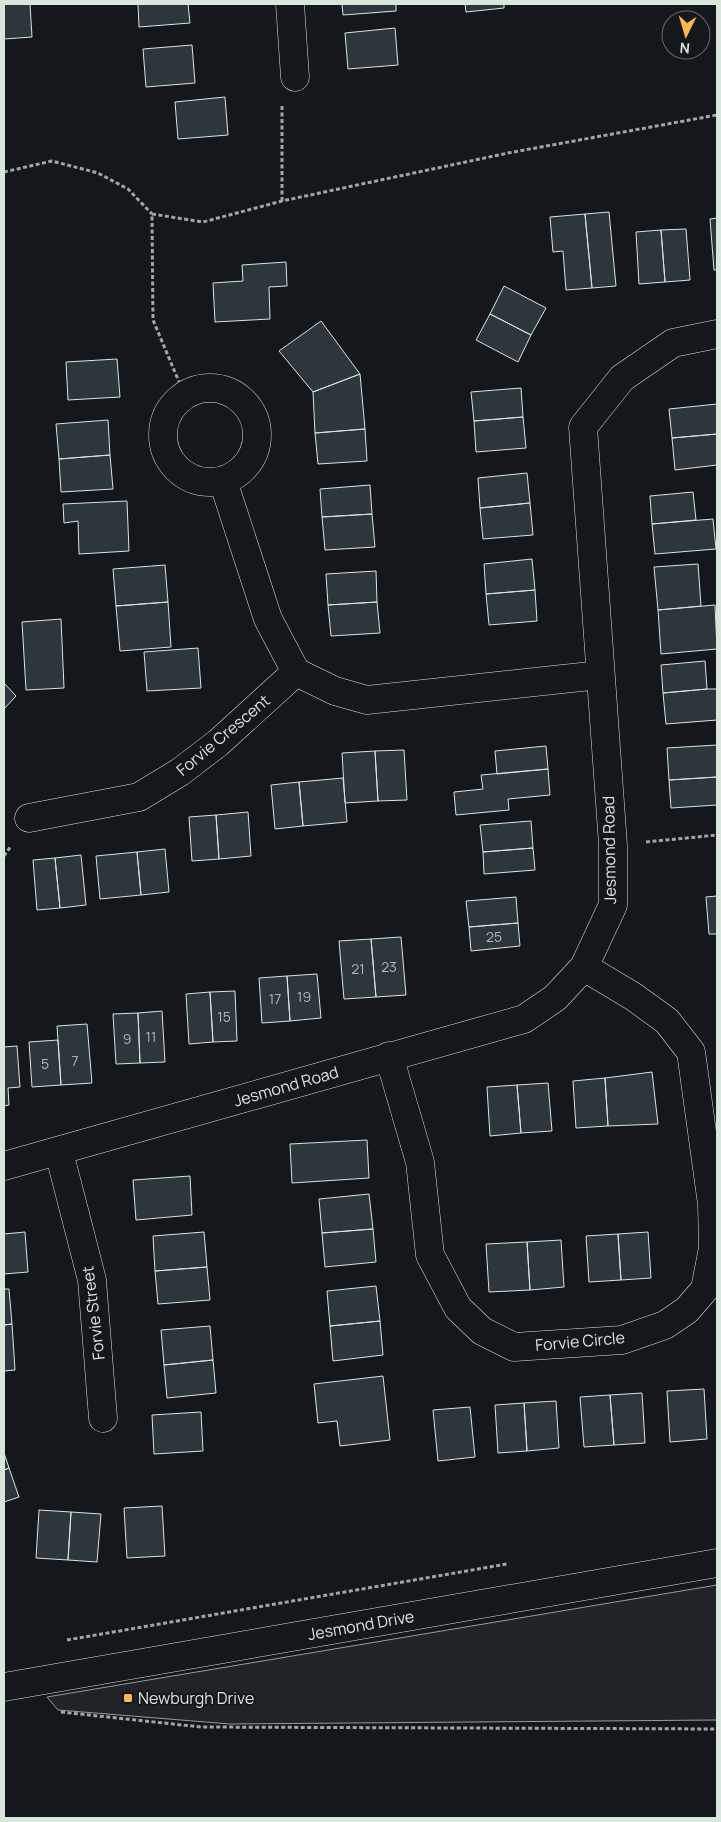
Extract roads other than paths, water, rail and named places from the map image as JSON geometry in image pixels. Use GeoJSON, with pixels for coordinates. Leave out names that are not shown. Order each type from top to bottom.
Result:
{"type":"FeatureCollection","features":[{"type":"Feature","properties":{"kind":"street"},"geometry":{"type":"LineString","coordinates":[[290,4],[295,78]]}},
{"type":"Feature","properties":{"kind":"street","name":"Jesmond Road"},"geometry":{"type":"LineString","coordinates":[[4,1166],[60,1152],[389,1056],[524,1019],[555,998],[584,967],[614,905],[613,845],[584,427],[622,378],[674,343],[717,334]]}},
{"type":"Feature","properties":{"kind":"street"},"geometry":{"type":"LineString","coordinates":[[213,388],[228,391],[240,398],[250,410],[256,423],[258,438],[254,452],[247,465],[237,475],[223,481],[208,482],[194,479],[181,472],[171,461],[165,448],[163,433],[166,419],[174,406],[185,396],[199,390],[213,388]]}},
{"type":"Feature","properties":{"kind":"street"},"geometry":{"type":"LineString","coordinates":[[223,481],[268,619],[296,672],[335,691],[367,700],[600,675]]}},
{"type":"Feature","properties":{"kind":"street","name":"Forvie Crescent"},"geometry":{"type":"LineString","coordinates":[[29,818],[139,797],[180,772],[218,742],[296,672]]}},
{"type":"Feature","properties":{"kind":"street","name":"Forvie Circle"},"geometry":{"type":"LineString","coordinates":[[389,1056],[420,1162],[430,1255],[458,1308],[482,1330],[514,1347],[622,1340],[665,1325],[687,1310],[705,1289],[713,1248],[712,1204],[691,1052],[667,1021],[634,997],[584,967]]}},
{"type":"Feature","properties":{"kind":"street","name":"Forvie Street"},"geometry":{"type":"LineString","coordinates":[[60,1152],[92,1280],[103,1418]]}},
{"type":"Feature","properties":{"kind":"street","name":"Jesmond Drive"},"geometry":{"type":"LineString","coordinates":[[8,1686],[717,1564]]}},
{"type":"Feature","properties":{"kind":"place","name":"Newburgh Drive"},"geometry":{"type":"Point","coordinates":[128,1698]}}]}
